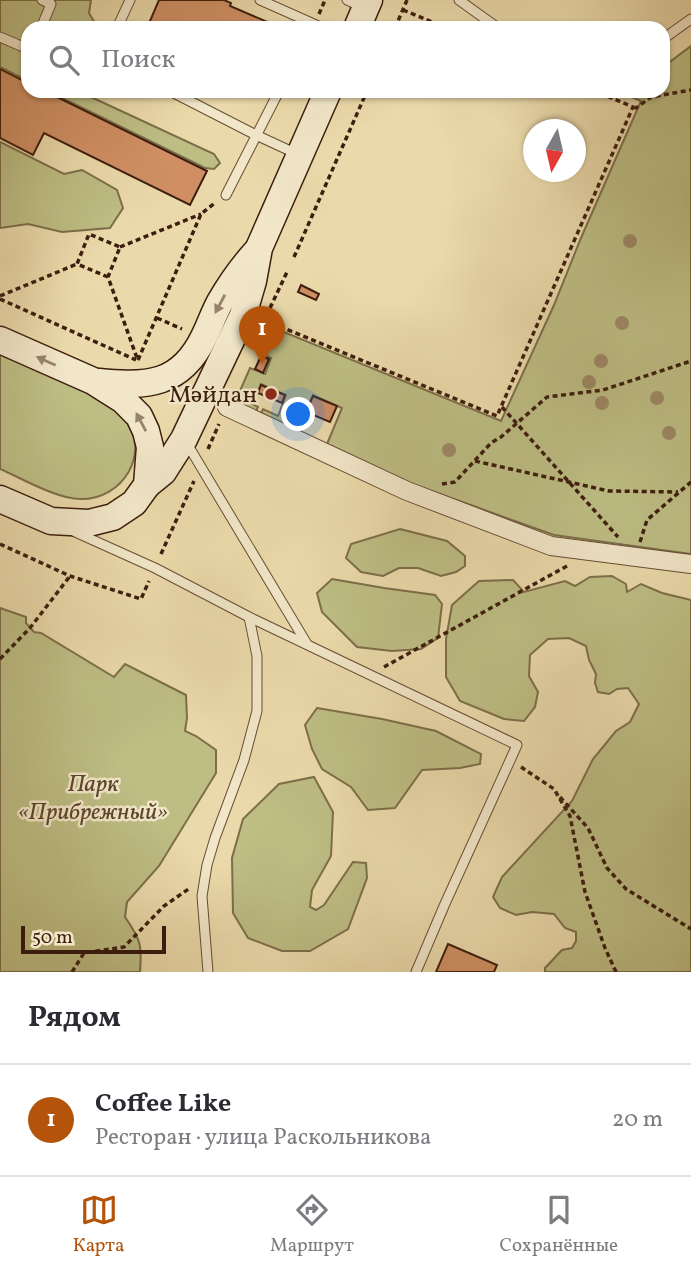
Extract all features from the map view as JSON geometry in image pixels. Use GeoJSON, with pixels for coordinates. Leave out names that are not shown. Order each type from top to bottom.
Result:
{"type":"FeatureCollection","features":[{"type":"Feature","properties":{"kind":"street"},"geometry":{"type":"LineString","coordinates":[[0,499],[51,521],[89,523],[113,517],[134,503],[147,485],[163,472],[184,439],[243,315],[259,248],[325,98]]}},
{"type":"Feature","properties":{"kind":"street"},"geometry":{"type":"LineString","coordinates":[[93,381],[148,384],[181,368],[203,339],[237,274],[259,248]]}},
{"type":"Feature","properties":{"kind":"street"},"geometry":{"type":"LineString","coordinates":[[0,340],[93,381],[123,400],[139,416],[146,430],[150,447],[147,485]]}},
{"type":"Feature","properties":{"kind":"street"},"geometry":{"type":"LineString","coordinates":[[227,407],[407,491],[551,546],[691,564]]}},
{"type":"Feature","properties":{"kind":"lane"},"geometry":{"type":"LineString","coordinates":[[43,0],[51,4],[44,21]]}},
{"type":"Feature","properties":{"kind":"lane"},"geometry":{"type":"LineString","coordinates":[[120,21],[130,0]]}},
{"type":"Feature","properties":{"kind":"lane"},"geometry":{"type":"LineString","coordinates":[[260,0],[304,21]]}},
{"type":"Feature","properties":{"kind":"lane"},"geometry":{"type":"LineString","coordinates":[[459,0],[488,21]]}},
{"type":"Feature","properties":{"kind":"lane"},"geometry":{"type":"LineString","coordinates":[[670,34],[691,19]]}},
{"type":"Feature","properties":{"kind":"lane"},"geometry":{"type":"LineString","coordinates":[[0,37],[21,46]]}},
{"type":"Feature","properties":{"kind":"lane"},"geometry":{"type":"LineString","coordinates":[[184,98],[299,155]]}},
{"type":"Feature","properties":{"kind":"lane"},"geometry":{"type":"LineString","coordinates":[[226,195],[275,98]]}},
{"type":"Feature","properties":{"kind":"lane"},"geometry":{"type":"LineString","coordinates":[[184,439],[307,645]]}},
{"type":"Feature","properties":{"kind":"lane"},"geometry":{"type":"LineString","coordinates":[[51,521],[155,568],[249,617],[517,745],[416,972]]}},
{"type":"Feature","properties":{"kind":"lane"},"geometry":{"type":"LineString","coordinates":[[208,972],[202,896],[205,877],[215,838],[244,760],[256,718],[257,656],[249,617]]}},
{"type":"Feature","properties":{"kind":"path"},"geometry":{"type":"LineString","coordinates":[[398,21],[407,0]]}},
{"type":"Feature","properties":{"kind":"path"},"geometry":{"type":"LineString","coordinates":[[403,10],[430,21]]}},
{"type":"Feature","properties":{"kind":"path"},"geometry":{"type":"LineString","coordinates":[[670,94],[691,90]]}},
{"type":"Feature","properties":{"kind":"path"},"geometry":{"type":"LineString","coordinates":[[294,257],[364,98]]}},
{"type":"Feature","properties":{"kind":"path"},"geometry":{"type":"LineString","coordinates":[[612,98],[636,108],[650,98]]}},
{"type":"Feature","properties":{"kind":"path"},"geometry":{"type":"LineString","coordinates":[[264,320],[497,416],[634,107]]}},
{"type":"Feature","properties":{"kind":"path"},"geometry":{"type":"LineString","coordinates":[[0,297],[77,264],[89,234],[120,247],[201,214],[226,195]]}},
{"type":"Feature","properties":{"kind":"path"},"geometry":{"type":"LineString","coordinates":[[138,361],[201,214]]}},
{"type":"Feature","properties":{"kind":"path"},"geometry":{"type":"LineString","coordinates":[[120,247],[108,277],[138,361]]}},
{"type":"Feature","properties":{"kind":"path"},"geometry":{"type":"LineString","coordinates":[[77,264],[108,277]]}},
{"type":"Feature","properties":{"kind":"path"},"geometry":{"type":"LineString","coordinates":[[0,297],[138,361]]}},
{"type":"Feature","properties":{"kind":"path"},"geometry":{"type":"LineString","coordinates":[[157,318],[181,329]]}},
{"type":"Feature","properties":{"kind":"path"},"geometry":{"type":"LineString","coordinates":[[407,491],[455,482],[491,443],[547,397],[603,390],[691,361]]}},
{"type":"Feature","properties":{"kind":"path"},"geometry":{"type":"LineString","coordinates":[[502,407],[635,557]]}},
{"type":"Feature","properties":{"kind":"path"},"geometry":{"type":"LineString","coordinates":[[475,461],[608,491],[678,492]]}},
{"type":"Feature","properties":{"kind":"path"},"geometry":{"type":"LineString","coordinates":[[161,555],[196,476]]}},
{"type":"Feature","properties":{"kind":"path"},"geometry":{"type":"LineString","coordinates":[[635,557],[647,520],[691,482]]}},
{"type":"Feature","properties":{"kind":"path"},"geometry":{"type":"LineString","coordinates":[[0,544],[69,576],[141,599],[149,581]]}},
{"type":"Feature","properties":{"kind":"path"},"geometry":{"type":"LineString","coordinates":[[369,675],[593,551]]}},
{"type":"Feature","properties":{"kind":"path"},"geometry":{"type":"LineString","coordinates":[[0,659],[30,628],[69,576]]}},
{"type":"Feature","properties":{"kind":"path"},"geometry":{"type":"LineString","coordinates":[[510,760],[554,789],[588,828],[607,868],[626,889],[691,929]]}},
{"type":"Feature","properties":{"kind":"path"},"geometry":{"type":"LineString","coordinates":[[554,789],[570,816],[584,892],[616,972]]}},
{"type":"Feature","properties":{"kind":"path"},"geometry":{"type":"LineString","coordinates":[[72,972],[84,953],[124,947],[164,906],[205,877]]}},
{"type":"Feature","properties":{"kind":"green space"},"geometry":{"type":"Polygon","coordinates":[[[0,0],[91,0],[89,13],[94,21],[21,21],[21,78],[0,67],[0,0]]]}},
{"type":"Feature","properties":{"kind":"green space"},"geometry":{"type":"Polygon","coordinates":[[[691,46],[691,554],[554,535],[412,484],[327,444],[342,408],[313,395],[297,431],[261,414],[263,409],[278,416],[286,395],[261,384],[257,393],[251,390],[246,401],[258,407],[256,411],[235,402],[250,368],[265,374],[271,358],[257,352],[267,331],[279,330],[501,421],[641,101],[634,98],[670,98],[670,62],[691,46]]]}},
{"type":"Feature","properties":{"kind":"green space"},"geometry":{"type":"Polygon","coordinates":[[[62,98],[93,98],[214,154],[220,163],[214,169],[205,168],[62,98]]]}},
{"type":"Feature","properties":{"kind":"green space"},"geometry":{"type":"Polygon","coordinates":[[[0,142],[64,174],[82,170],[117,190],[123,208],[110,228],[62,232],[28,224],[0,228],[0,142]]]}},
{"type":"Feature","properties":{"kind":"green space"},"geometry":{"type":"Polygon","coordinates":[[[0,353],[98,398],[123,417],[132,431],[135,445],[129,472],[120,483],[109,492],[95,497],[71,498],[50,492],[0,469],[0,353]]]}},
{"type":"Feature","properties":{"kind":"green space"},"geometry":{"type":"Polygon","coordinates":[[[400,529],[447,541],[465,556],[465,566],[441,576],[418,568],[399,568],[383,576],[361,572],[346,558],[351,544],[400,529]]]}},
{"type":"Feature","properties":{"kind":"green space"},"geometry":{"type":"Polygon","coordinates":[[[612,576],[626,584],[627,592],[641,584],[662,593],[691,600],[691,972],[545,972],[545,968],[562,950],[572,948],[576,941],[576,932],[565,928],[554,914],[532,912],[516,915],[500,908],[493,897],[502,877],[572,801],[593,759],[616,731],[630,722],[639,704],[628,688],[617,689],[609,694],[598,692],[596,674],[586,646],[569,638],[548,639],[530,655],[529,676],[538,692],[535,707],[524,721],[504,719],[460,701],[446,677],[446,639],[452,605],[479,581],[513,580],[524,592],[565,581],[575,586],[590,577],[612,576]]]}},
{"type":"Feature","properties":{"kind":"green space"},"geometry":{"type":"Polygon","coordinates":[[[332,579],[435,595],[442,604],[438,638],[421,649],[392,651],[357,647],[322,612],[317,593],[332,579]]]}},
{"type":"Feature","properties":{"kind":"green space","name":"Парк «Прибрежный»"},"geometry":{"type":"Polygon","coordinates":[[[0,608],[26,617],[26,623],[34,632],[41,633],[114,677],[125,664],[186,695],[185,731],[216,750],[216,773],[159,866],[127,902],[125,917],[139,943],[140,972],[0,972],[0,608]]]}},
{"type":"Feature","properties":{"kind":"green space"},"geometry":{"type":"Polygon","coordinates":[[[317,708],[436,731],[481,754],[480,764],[422,770],[395,808],[368,810],[351,787],[322,769],[312,749],[305,725],[317,708]]]}},
{"type":"Feature","properties":{"kind":"green space"},"geometry":{"type":"Polygon","coordinates":[[[314,777],[333,812],[331,856],[312,890],[310,907],[316,910],[324,905],[353,862],[366,863],[367,878],[348,929],[310,951],[282,951],[248,938],[233,913],[232,858],[243,819],[279,784],[314,777]]]}},
{"type":"Feature","properties":{"kind":"building"},"geometry":{"type":"Polygon","coordinates":[[[159,0],[224,0],[231,3],[230,6],[265,21],[150,21],[159,0]]]}},
{"type":"Feature","properties":{"kind":"building"},"geometry":{"type":"Polygon","coordinates":[[[0,69],[21,80],[21,98],[59,98],[207,171],[190,205],[44,133],[33,155],[0,138],[0,69]]]}},
{"type":"Feature","properties":{"kind":"building"},"geometry":{"type":"Polygon","coordinates":[[[301,285],[319,294],[316,300],[298,292],[301,285]]]}},
{"type":"Feature","properties":{"kind":"building"},"geometry":{"type":"Polygon","coordinates":[[[261,356],[269,359],[263,373],[255,369],[261,356]]]}},
{"type":"Feature","properties":{"kind":"building"},"geometry":{"type":"Polygon","coordinates":[[[261,385],[285,395],[282,403],[258,393],[261,385]]]}},
{"type":"Feature","properties":{"kind":"building"},"geometry":{"type":"Polygon","coordinates":[[[313,396],[337,406],[330,422],[306,412],[313,396]]]}},
{"type":"Feature","properties":{"kind":"building"},"geometry":{"type":"Polygon","coordinates":[[[448,944],[497,965],[494,972],[436,972],[448,944]]]}},
{"type":"Feature","properties":{"kind":"place","name":"Coffee Like"},"geometry":{"type":"Point","coordinates":[262,364]}},
{"type":"Feature","properties":{"kind":"place","name":"Мәйдан"},"geometry":{"type":"Point","coordinates":[271,394]}}]}
